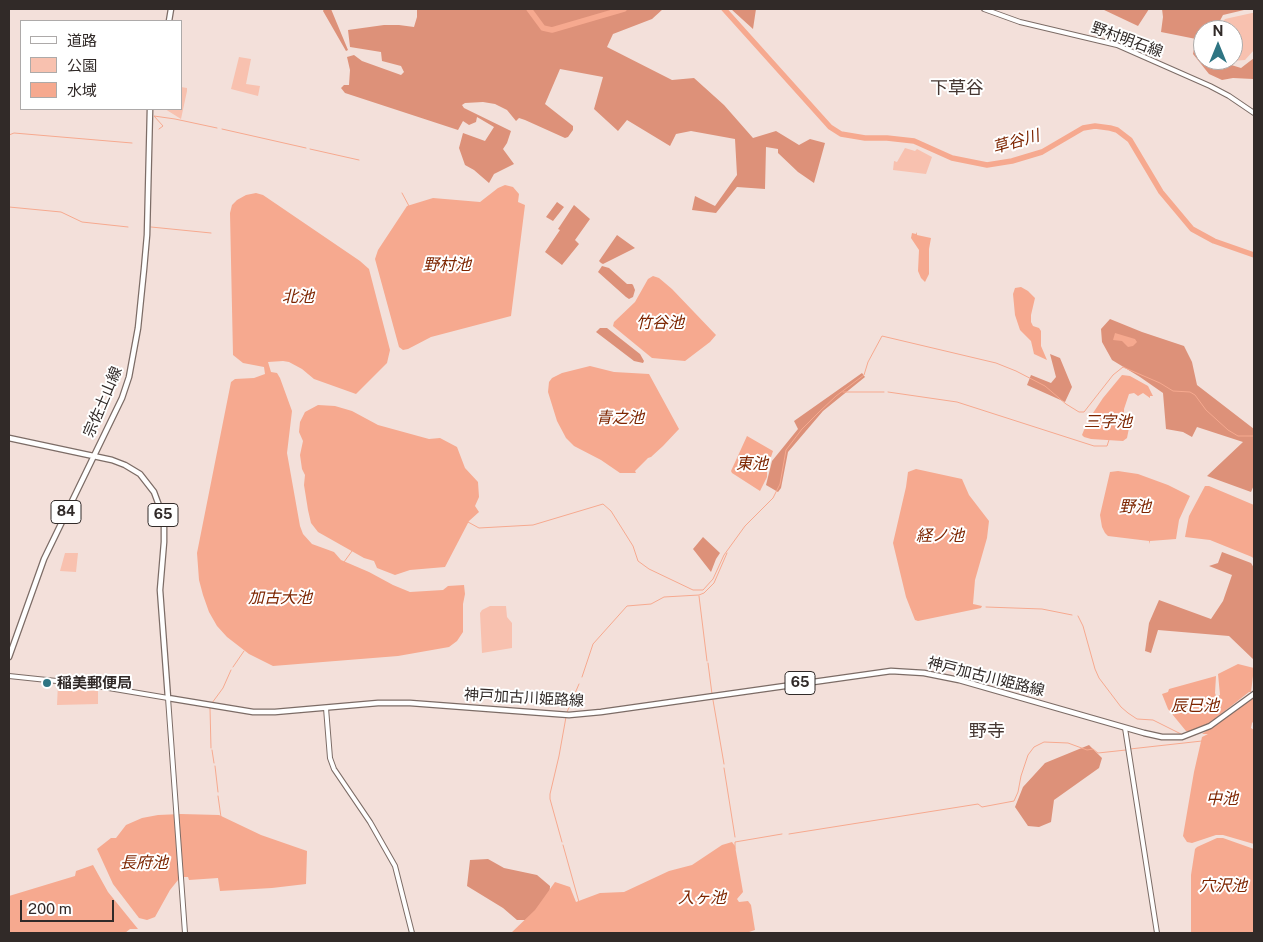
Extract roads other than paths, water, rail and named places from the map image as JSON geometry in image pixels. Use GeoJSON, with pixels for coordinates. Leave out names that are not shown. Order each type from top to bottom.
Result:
{"type":"FeatureCollection","features":[{"type":"Feature","properties":{"kind":"main road","name":"野村明石線"},"geometry":{"type":"LineString","coordinates":[[984,9],[1020,22],[1116,45],[1210,86],[1254,113]]}},
{"type":"Feature","properties":{"kind":"main road","name":"宗佐土山線"},"geometry":{"type":"LineString","coordinates":[[9,658],[44,559],[126,386],[138,328],[147,235],[150,110]]}},
{"type":"Feature","properties":{"kind":"main road","name":"65"},"geometry":{"type":"LineString","coordinates":[[9,438],[94,455],[125,465],[140,474],[154,492],[162,510],[164,531],[160,590],[168,698]]}},
{"type":"Feature","properties":{"kind":"main road","name":"神戸加古川姫路線"},"geometry":{"type":"LineString","coordinates":[[168,698],[253,712],[275,712],[378,703],[410,703],[569,715],[891,671],[924,673],[959,680],[1125,728],[1162,737],[1182,737],[1210,726],[1254,694]]}},
{"type":"Feature","properties":{"kind":"main road"},"geometry":{"type":"LineString","coordinates":[[9,676],[85,684],[168,698],[186,933]]}},
{"type":"Feature","properties":{"kind":"main road"},"geometry":{"type":"LineString","coordinates":[[326,708],[330,758],[334,769],[370,822],[395,866],[412,933]]}},
{"type":"Feature","properties":{"kind":"main road"},"geometry":{"type":"LineString","coordinates":[[1125,728],[1157,933]]}},
{"type":"Feature","properties":{"kind":"water","name":"野村池"},"geometry":{"type":"Polygon","coordinates":[[[505,185],[513,187],[519,194],[518,202],[525,205],[511,316],[431,337],[403,350],[399,347],[375,259],[378,250],[407,206],[433,198],[480,202],[505,185]]]}},
{"type":"Feature","properties":{"kind":"water","name":"加古大池"},"geometry":{"type":"Polygon","coordinates":[[[256,193],[263,195],[369,269],[390,350],[387,363],[356,394],[314,379],[302,369],[289,362],[268,362],[271,372],[277,373],[280,378],[292,411],[287,453],[303,534],[312,544],[334,552],[341,560],[410,592],[443,590],[448,586],[464,585],[463,632],[457,641],[449,647],[398,656],[273,666],[249,654],[227,637],[217,626],[209,612],[199,580],[197,553],[231,382],[235,379],[254,378],[265,374],[264,367],[243,363],[233,355],[230,213],[232,205],[237,200],[246,195],[256,193]]]}},
{"type":"Feature","properties":{"kind":"water"},"geometry":{"type":"Polygon","coordinates":[[[917,232],[917,235],[931,238],[929,274],[925,282],[918,271],[919,250],[911,238],[912,233],[916,234],[917,232]]]}},
{"type":"Feature","properties":{"kind":"water","name":"竹谷池"},"geometry":{"type":"Polygon","coordinates":[[[653,276],[659,278],[672,289],[716,335],[710,342],[685,361],[652,358],[613,326],[614,322],[635,302],[648,279],[653,276]]]}},
{"type":"Feature","properties":{"kind":"water"},"geometry":{"type":"Polygon","coordinates":[[[1021,287],[1035,298],[1031,322],[1033,326],[1041,331],[1041,346],[1047,360],[1034,354],[1031,341],[1020,330],[1015,315],[1013,294],[1015,288],[1021,287]]]}},
{"type":"Feature","properties":{"kind":"water"},"geometry":{"type":"Polygon","coordinates":[[[1115,333],[1135,339],[1137,342],[1133,346],[1128,347],[1122,341],[1113,340],[1115,333]]]}},
{"type":"Feature","properties":{"kind":"water","name":"青之池"},"geometry":{"type":"Polygon","coordinates":[[[590,366],[614,372],[649,374],[679,429],[635,471],[636,473],[620,473],[601,460],[574,446],[566,438],[557,421],[548,392],[549,382],[552,378],[562,373],[590,366]]]}},
{"type":"Feature","properties":{"kind":"water","name":"三字池"},"geometry":{"type":"Polygon","coordinates":[[[1122,375],[1130,376],[1148,386],[1153,396],[1150,396],[1150,398],[1143,393],[1138,396],[1134,393],[1129,394],[1124,413],[1128,419],[1129,428],[1127,438],[1123,441],[1084,437],[1082,435],[1093,413],[1122,375]]]}},
{"type":"Feature","properties":{"kind":"water"},"geometry":{"type":"Polygon","coordinates":[[[318,405],[335,406],[352,411],[378,425],[429,439],[440,438],[457,447],[465,468],[478,482],[479,497],[475,506],[479,512],[469,521],[445,567],[410,570],[395,575],[377,568],[374,561],[364,558],[318,532],[311,523],[308,510],[304,485],[305,475],[300,455],[303,441],[299,432],[300,422],[305,412],[318,405]]]}},
{"type":"Feature","properties":{"kind":"water","name":"東池"},"geometry":{"type":"Polygon","coordinates":[[[747,436],[773,451],[767,469],[767,477],[760,491],[731,471],[747,436]]]}},
{"type":"Feature","properties":{"kind":"water","name":"経ノ池"},"geometry":{"type":"Polygon","coordinates":[[[916,469],[962,479],[969,495],[989,521],[987,538],[975,580],[973,604],[982,606],[981,608],[918,621],[915,620],[906,597],[893,543],[908,472],[916,469]]]}},
{"type":"Feature","properties":{"kind":"water","name":"野池"},"geometry":{"type":"Polygon","coordinates":[[[1118,471],[1138,474],[1168,485],[1190,496],[1179,520],[1176,539],[1150,541],[1149,544],[1149,541],[1108,536],[1105,533],[1100,515],[1110,472],[1118,471]]]}},
{"type":"Feature","properties":{"kind":"water"},"geometry":{"type":"Polygon","coordinates":[[[1205,486],[1254,505],[1254,559],[1210,540],[1185,537],[1189,516],[1205,486]]]}},
{"type":"Feature","properties":{"kind":"water","name":"辰巳池"},"geometry":{"type":"Polygon","coordinates":[[[1238,664],[1254,668],[1251,692],[1207,725],[1190,732],[1186,731],[1168,709],[1162,694],[1168,692],[1169,689],[1216,676],[1215,693],[1218,696],[1220,695],[1218,674],[1238,664]]]}},
{"type":"Feature","properties":{"kind":"water","name":"中池"},"geometry":{"type":"Polygon","coordinates":[[[1254,696],[1254,721],[1251,728],[1254,730],[1254,844],[1223,835],[1216,835],[1192,843],[1187,842],[1183,836],[1194,772],[1202,737],[1208,734],[1202,734],[1254,696]]]}},
{"type":"Feature","properties":{"kind":"water","name":"長府池"},"geometry":{"type":"Polygon","coordinates":[[[181,814],[219,815],[261,835],[307,851],[306,884],[220,891],[218,878],[189,880],[188,877],[178,877],[155,917],[147,920],[139,918],[113,884],[97,849],[111,838],[116,838],[126,825],[142,818],[181,814]]]}},
{"type":"Feature","properties":{"kind":"water","name":"穴沢池"},"geometry":{"type":"Polygon","coordinates":[[[1217,838],[1223,838],[1254,849],[1254,933],[1191,933],[1191,875],[1195,849],[1217,838]]]}},
{"type":"Feature","properties":{"kind":"water","name":"入ヶ池"},"geometry":{"type":"Polygon","coordinates":[[[732,842],[735,846],[743,892],[737,899],[739,902],[748,901],[751,905],[755,930],[746,933],[511,933],[535,910],[555,882],[570,887],[576,902],[600,893],[624,892],[669,871],[692,865],[722,845],[732,842]]]}},
{"type":"Feature","properties":{"kind":"water"},"geometry":{"type":"Polygon","coordinates":[[[93,865],[108,892],[138,929],[130,929],[125,933],[9,933],[9,896],[75,876],[76,871],[93,865]]]}},
{"type":"Feature","properties":{"kind":"waterway","name":"草谷川"},"geometry":{"type":"LineString","coordinates":[[529,9],[543,28],[552,30],[624,9]]}},
{"type":"Feature","properties":{"kind":"waterway","name":"草谷川"},"geometry":{"type":"LineString","coordinates":[[724,9],[830,127],[841,134],[865,138],[914,141],[952,158],[987,165],[1012,161],[1042,152],[1083,128],[1095,126],[1117,130],[1130,140],[1161,192],[1192,229],[1214,241],[1254,255]]}},
{"type":"Feature","properties":{"kind":"waterway"},"geometry":{"type":"LineString","coordinates":[[159,129],[163,126],[154,116],[217,128]]}},
{"type":"Feature","properties":{"kind":"waterway"},"geometry":{"type":"LineString","coordinates":[[222,129],[306,148]]}},
{"type":"Feature","properties":{"kind":"waterway"},"geometry":{"type":"LineString","coordinates":[[9,135],[14,133],[132,143]]}},
{"type":"Feature","properties":{"kind":"waterway"},"geometry":{"type":"LineString","coordinates":[[310,149],[359,160]]}},
{"type":"Feature","properties":{"kind":"waterway"},"geometry":{"type":"LineString","coordinates":[[402,193],[409,206]]}},
{"type":"Feature","properties":{"kind":"waterway"},"geometry":{"type":"LineString","coordinates":[[9,207],[61,212],[82,222],[128,227]]}},
{"type":"Feature","properties":{"kind":"waterway"},"geometry":{"type":"LineString","coordinates":[[151,227],[211,233]]}},
{"type":"Feature","properties":{"kind":"waterway"},"geometry":{"type":"LineString","coordinates":[[468,522],[479,528],[533,525],[603,504],[611,511],[633,546],[638,561],[649,569],[693,590],[703,590],[713,579],[724,555],[745,526],[773,498],[780,484],[786,450],[802,429],[819,412],[836,396],[864,375],[868,362],[882,336],[996,363],[1045,386],[1066,404],[1079,412],[1084,412],[1113,375],[1123,367],[1160,383],[1173,391],[1190,392],[1228,430],[1238,436],[1254,436]]}},
{"type":"Feature","properties":{"kind":"waterway"},"geometry":{"type":"LineString","coordinates":[[843,392],[884,392]]}},
{"type":"Feature","properties":{"kind":"waterway"},"geometry":{"type":"LineString","coordinates":[[888,392],[957,402],[1094,446],[1107,446],[1109,440]]}},
{"type":"Feature","properties":{"kind":"waterway"},"geometry":{"type":"LineString","coordinates":[[344,562],[352,551]]}},
{"type":"Feature","properties":{"kind":"waterway"},"geometry":{"type":"LineString","coordinates":[[582,677],[593,644],[627,606],[651,604],[664,597],[704,593],[714,583],[727,553]]}},
{"type":"Feature","properties":{"kind":"waterway"},"geometry":{"type":"LineString","coordinates":[[699,596],[707,661]]}},
{"type":"Feature","properties":{"kind":"waterway"},"geometry":{"type":"LineString","coordinates":[[986,607],[1042,609],[1072,615]]}},
{"type":"Feature","properties":{"kind":"waterway"},"geometry":{"type":"LineString","coordinates":[[1078,616],[1083,626],[1099,678],[1121,707],[1137,719],[1153,720],[1183,735]]}},
{"type":"Feature","properties":{"kind":"waterway"},"geometry":{"type":"LineString","coordinates":[[233,667],[244,651]]}},
{"type":"Feature","properties":{"kind":"waterway"},"geometry":{"type":"LineString","coordinates":[[708,663],[712,694]]}},
{"type":"Feature","properties":{"kind":"waterway"},"geometry":{"type":"LineString","coordinates":[[212,703],[223,688],[231,670]]}},
{"type":"Feature","properties":{"kind":"waterway"},"geometry":{"type":"LineString","coordinates":[[567,712],[579,684]]}},
{"type":"Feature","properties":{"kind":"waterway"},"geometry":{"type":"LineString","coordinates":[[713,700],[724,764]]}},
{"type":"Feature","properties":{"kind":"waterway"},"geometry":{"type":"LineString","coordinates":[[210,708],[211,748]]}},
{"type":"Feature","properties":{"kind":"waterway"},"geometry":{"type":"LineString","coordinates":[[562,842],[550,794],[566,717]]}},
{"type":"Feature","properties":{"kind":"waterway"},"geometry":{"type":"LineString","coordinates":[[1130,749],[1202,741]]}},
{"type":"Feature","properties":{"kind":"waterway"},"geometry":{"type":"LineString","coordinates":[[789,834],[978,804],[982,807],[1014,801],[1028,755],[1034,747],[1044,742],[1068,743],[1087,750],[1093,749],[1098,753],[1126,750]]}},
{"type":"Feature","properties":{"kind":"waterway"},"geometry":{"type":"LineString","coordinates":[[212,750],[214,763]]}},
{"type":"Feature","properties":{"kind":"waterway"},"geometry":{"type":"LineString","coordinates":[[215,766],[218,792]]}},
{"type":"Feature","properties":{"kind":"waterway"},"geometry":{"type":"LineString","coordinates":[[724,768],[735,837]]}},
{"type":"Feature","properties":{"kind":"waterway"},"geometry":{"type":"LineString","coordinates":[[218,796],[221,817]]}},
{"type":"Feature","properties":{"kind":"waterway"},"geometry":{"type":"LineString","coordinates":[[735,849],[735,842],[782,834]]}},
{"type":"Feature","properties":{"kind":"waterway"},"geometry":{"type":"LineString","coordinates":[[563,845],[579,902]]}},
{"type":"Feature","properties":{"kind":"place","name":"稲美郵便局"},"geometry":{"type":"Point","coordinates":[47,683]}},
{"type":"Feature","properties":{"kind":"district","name":"下草谷"},"geometry":{"type":"Point","coordinates":[957,88]}},
{"type":"Feature","properties":{"kind":"district","name":"野寺"},"geometry":{"type":"Point","coordinates":[987,731]}},
{"type":"Feature","properties":{"kind":"water label","name":"北池"},"geometry":{"type":"Point","coordinates":[298,297]}}]}
